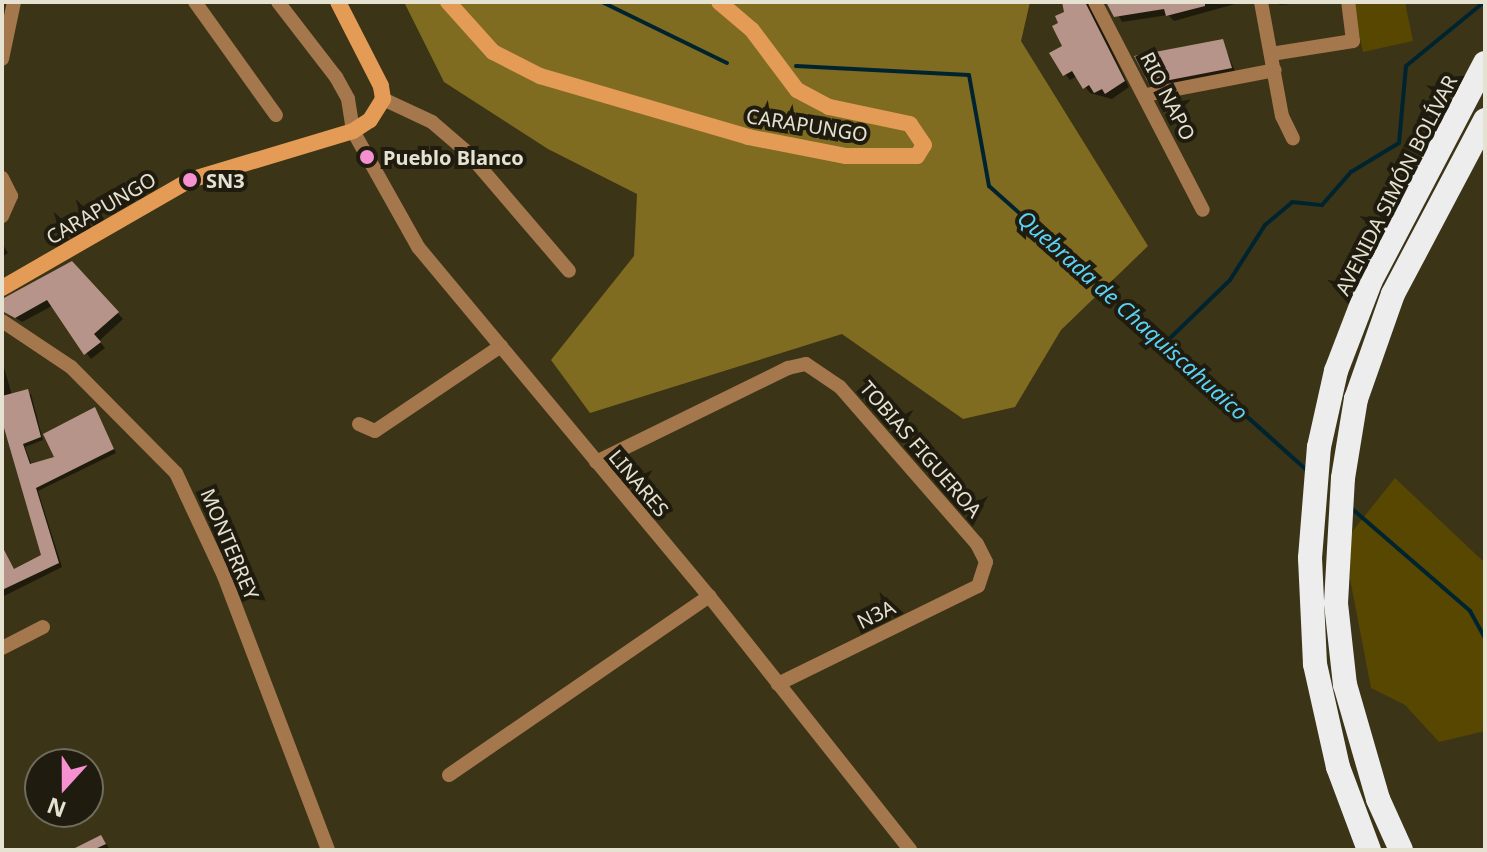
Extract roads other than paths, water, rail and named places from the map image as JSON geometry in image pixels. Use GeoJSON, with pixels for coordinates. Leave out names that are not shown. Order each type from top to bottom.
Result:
{"type":"FeatureCollection","features":[{"type":"Feature","properties":{"kind":"highway","name":"AVENIDA SIMÓN BOLÍVAR"},"geometry":{"type":"LineString","coordinates":[[1369,850],[1338,767],[1315,664],[1315,479],[1336,371],[1371,280],[1485,63]]}},
{"type":"Feature","properties":{"kind":"highway"},"geometry":{"type":"LineString","coordinates":[[1401,850],[1378,799],[1345,685],[1336,603],[1343,478],[1356,399],[1393,294],[1485,120]]}},
{"type":"Feature","properties":{"kind":"street"},"geometry":{"type":"LineString","coordinates":[[2,59],[14,2]]}},
{"type":"Feature","properties":{"kind":"street"},"geometry":{"type":"LineString","coordinates":[[195,2],[276,115]]}},
{"type":"Feature","properties":{"kind":"street","name":"LINARES"},"geometry":{"type":"LineString","coordinates":[[278,2],[336,77],[348,99],[353,131],[418,247],[709,596],[910,850]]}},
{"type":"Feature","properties":{"kind":"street"},"geometry":{"type":"LineString","coordinates":[[338,2],[378,76],[383,99],[432,122],[468,153],[569,271]]}},
{"type":"Feature","properties":{"kind":"street","name":"CARAPUNGO"},"geometry":{"type":"LineString","coordinates":[[448,2],[493,52],[554,81],[748,137],[846,156],[917,156],[924,145],[910,124],[829,107],[797,90],[752,30],[719,2]]}},
{"type":"Feature","properties":{"kind":"street","name":"RIO NAPO"},"geometry":{"type":"LineString","coordinates":[[1095,2],[1146,95],[1203,210]]}},
{"type":"Feature","properties":{"kind":"street"},"geometry":{"type":"LineString","coordinates":[[1261,2],[1282,116],[1293,139]]}},
{"type":"Feature","properties":{"kind":"street"},"geometry":{"type":"LineString","coordinates":[[1271,54],[1353,41],[1348,2]]}},
{"type":"Feature","properties":{"kind":"street"},"geometry":{"type":"LineString","coordinates":[[1146,95],[1275,70]]}},
{"type":"Feature","properties":{"kind":"street","name":"CARAPUNGO"},"geometry":{"type":"LineString","coordinates":[[2,288],[190,180],[353,131],[370,120],[383,99]]}},
{"type":"Feature","properties":{"kind":"street"},"geometry":{"type":"LineString","coordinates":[[2,178],[11,196],[2,216]]}},
{"type":"Feature","properties":{"kind":"street","name":"MONTERREY"},"geometry":{"type":"LineString","coordinates":[[2,321],[71,367],[176,473],[209,538],[328,850]]}},
{"type":"Feature","properties":{"kind":"street"},"geometry":{"type":"LineString","coordinates":[[359,424],[375,431],[501,346]]}},
{"type":"Feature","properties":{"kind":"street","name":"TOBIAS FIGUEROA"},"geometry":{"type":"LineString","coordinates":[[596,462],[788,368],[806,364],[840,387],[977,544],[986,574]]}},
{"type":"Feature","properties":{"kind":"street","name":"N3A"},"geometry":{"type":"LineString","coordinates":[[778,684],[978,586],[986,574]]}},
{"type":"Feature","properties":{"kind":"street"},"geometry":{"type":"LineString","coordinates":[[449,775],[709,596]]}},
{"type":"Feature","properties":{"kind":"street"},"geometry":{"type":"LineString","coordinates":[[2,648],[43,627]]}},
{"type":"Feature","properties":{"kind":"waterway","name":"Quebrada de Chaquiscahuaico"},"geometry":{"type":"LineString","coordinates":[[602,2],[727,63]]}},
{"type":"Feature","properties":{"kind":"waterway"},"geometry":{"type":"LineString","coordinates":[[1163,345],[1230,280],[1265,225],[1292,202],[1322,205],[1351,172],[1399,143],[1406,66],[1483,3]]}},
{"type":"Feature","properties":{"kind":"waterway","name":"Quebrada de Chaquiscahuaico"},"geometry":{"type":"LineString","coordinates":[[796,66],[969,75],[989,186],[1307,470]]}},
{"type":"Feature","properties":{"kind":"waterway","name":"Quebrada de Chaquiscahuaico"},"geometry":{"type":"LineString","coordinates":[[1350,507],[1470,611],[1485,638]]}},
{"type":"Feature","properties":{"kind":"place","name":"Pueblo Blanco"},"geometry":{"type":"Point","coordinates":[367,157]}},
{"type":"Feature","properties":{"kind":"place","name":"SN3"},"geometry":{"type":"Point","coordinates":[190,180]}}]}
